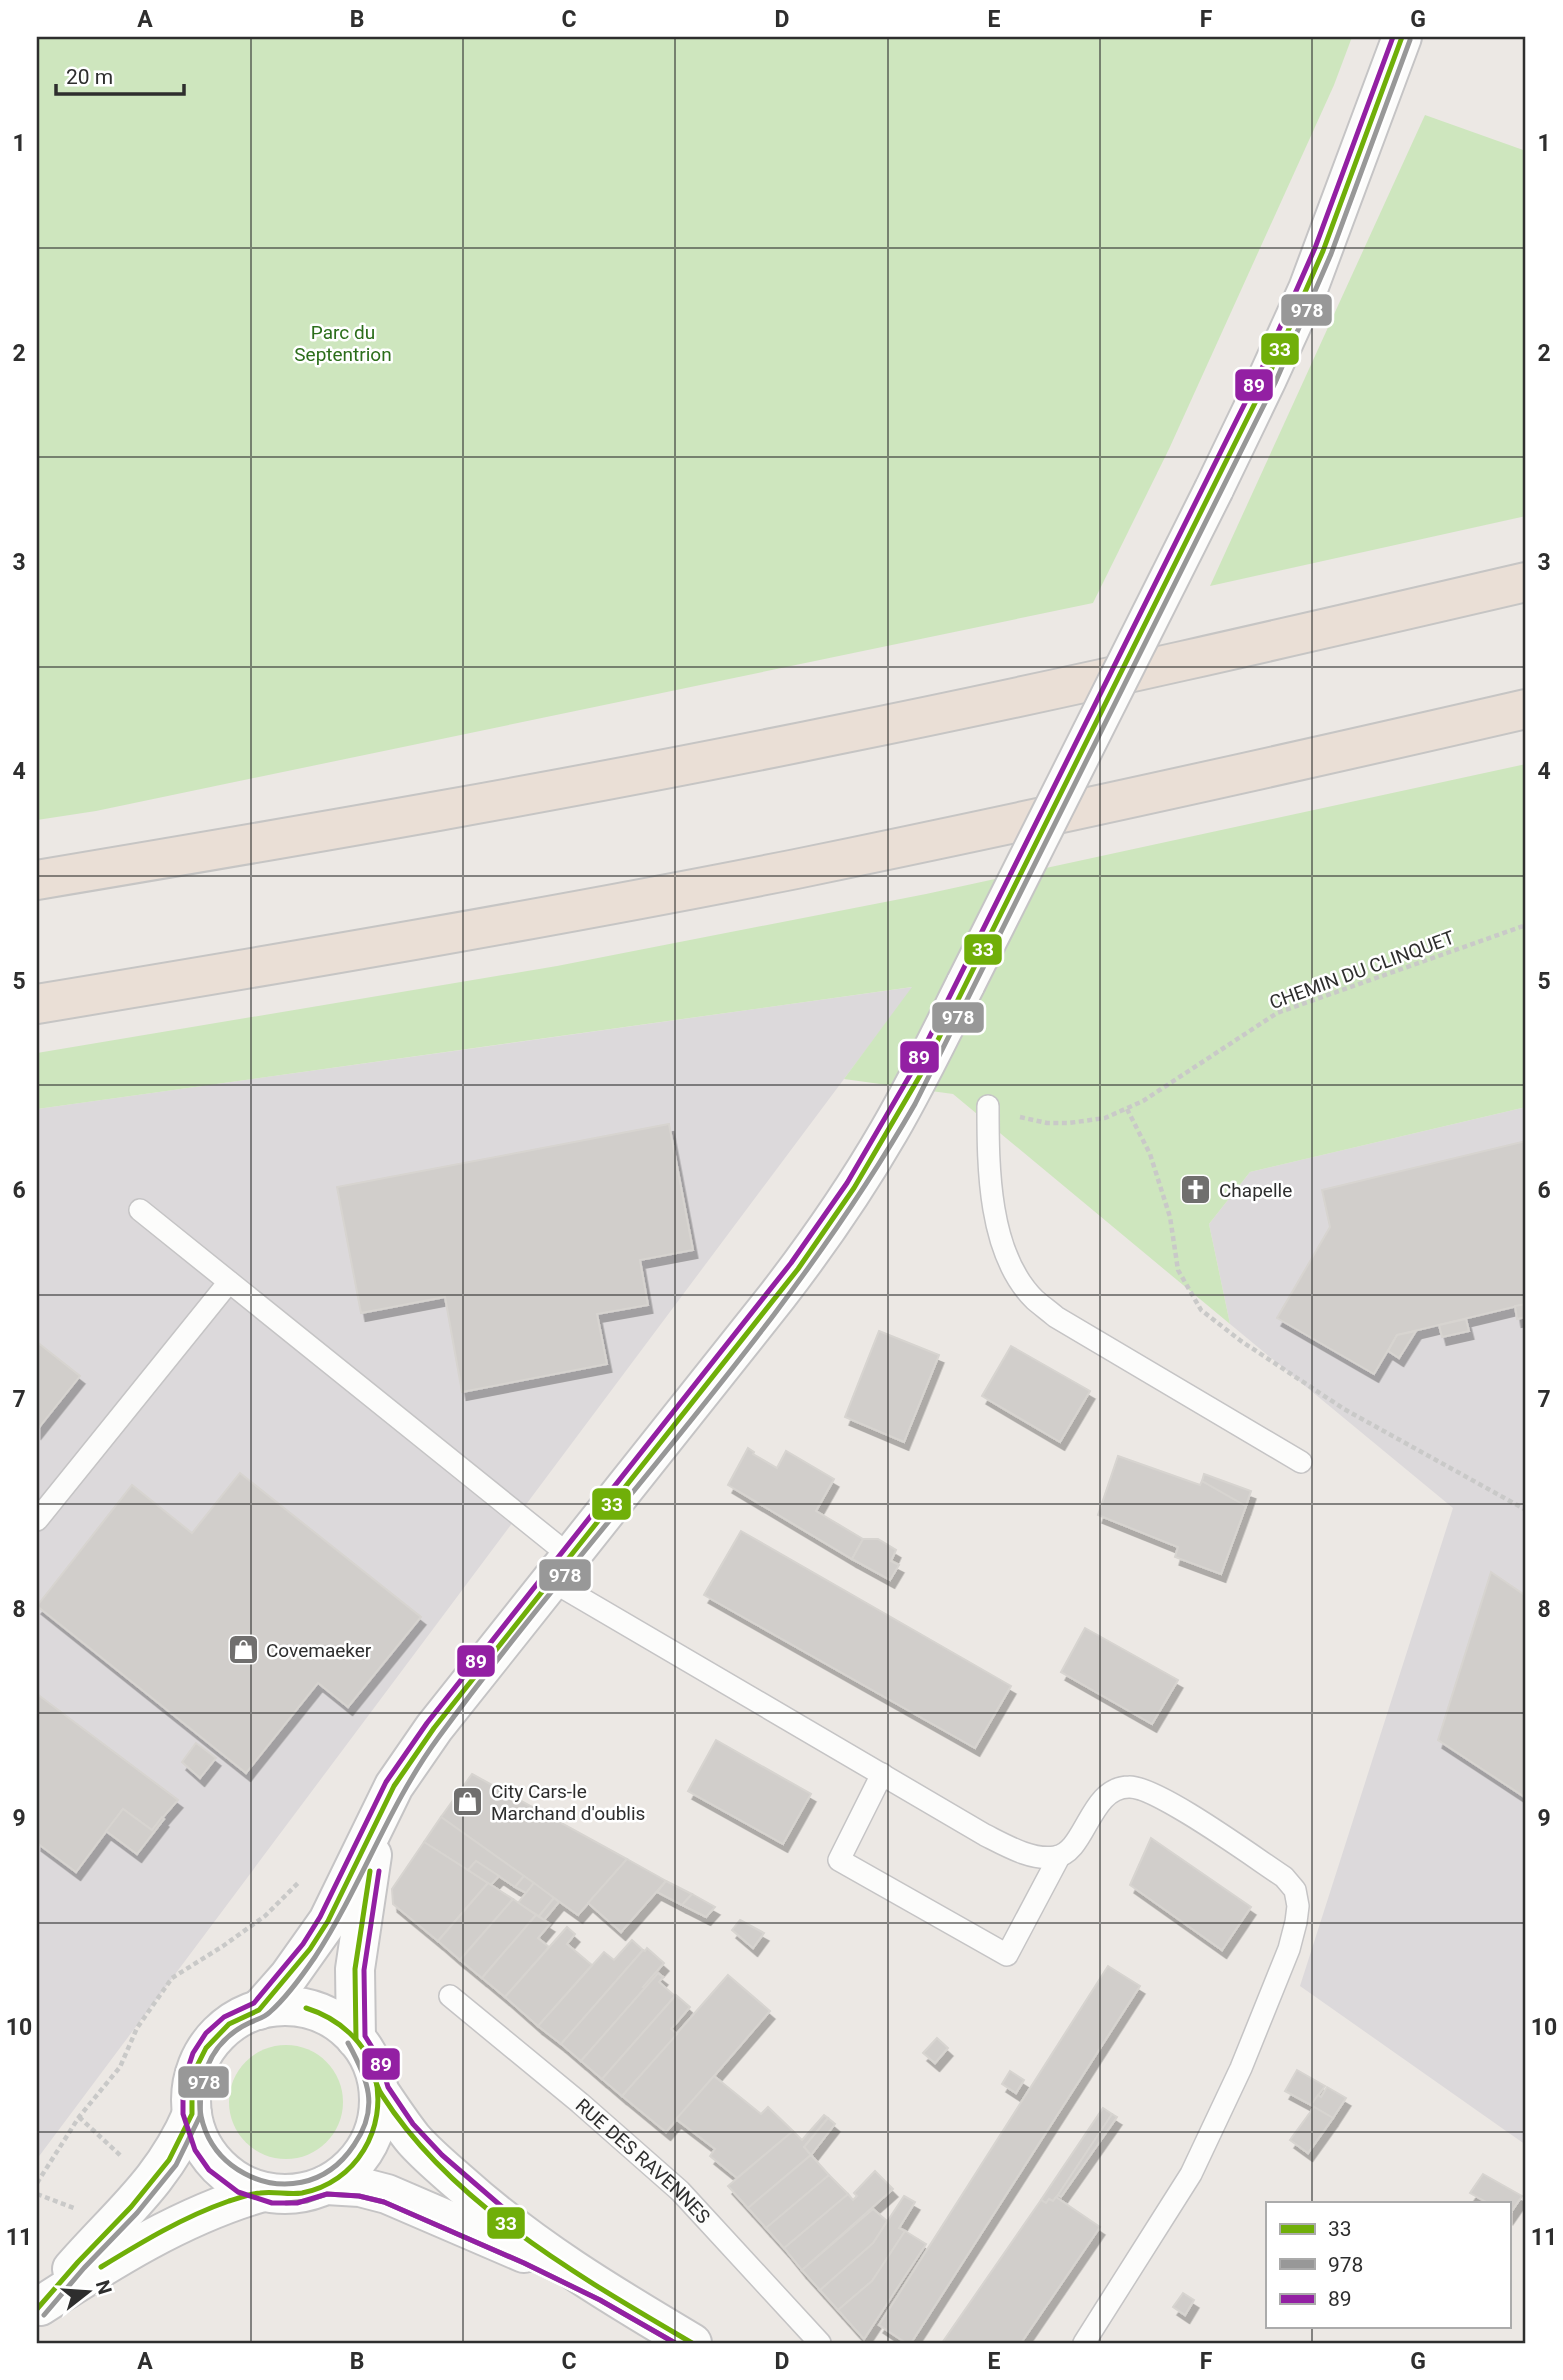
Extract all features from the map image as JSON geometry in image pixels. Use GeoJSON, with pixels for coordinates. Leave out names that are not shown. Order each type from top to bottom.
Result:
{"type":"FeatureCollection","features":[{"type":"Feature","properties":{"kind":"highway"},"geometry":{"type":"LineString","coordinates":[[37,880],[443,811],[843,734],[1223,653],[1526,582]]}},
{"type":"Feature","properties":{"kind":"highway"},"geometry":{"type":"LineString","coordinates":[[37,1004],[348,951],[793,869],[1194,785],[1526,709]]}},
{"type":"Feature","properties":{"kind":"main road"},"geometry":{"type":"LineString","coordinates":[[259,2010],[289,1976],[320,1934],[394,1786],[417,1751],[821,1239],[891,1129],[1267,379],[1308,289],[1402,37]]}},
{"type":"Feature","properties":{"kind":"main road"},"geometry":{"type":"LineString","coordinates":[[356,2039],[355,1969],[376,1825]]}},
{"type":"Feature","properties":{"kind":"main road"},"geometry":{"type":"LineString","coordinates":[[280,2006],[312,2010],[341,2024],[356,2039],[374,2069],[379,2091],[376,2126],[367,2147],[345,2173],[326,2185],[295,2194],[263,2192],[242,2184],[215,2164],[202,2146],[192,2114],[192,2085],[206,2048],[229,2024],[259,2010],[280,2006]]}},
{"type":"Feature","properties":{"kind":"main road"},"geometry":{"type":"LineString","coordinates":[[379,2091],[413,2139],[470,2192],[548,2254],[604,2292],[692,2343]]}},
{"type":"Feature","properties":{"kind":"main road"},"geometry":{"type":"LineString","coordinates":[[38,2307],[159,2174],[173,2153],[192,2114]]}},
{"type":"Feature","properties":{"kind":"main road"},"geometry":{"type":"LineString","coordinates":[[326,2185],[360,2187],[387,2194],[528,2255],[604,2292]]}},
{"type":"Feature","properties":{"kind":"main road"},"geometry":{"type":"LineString","coordinates":[[38,2307],[111,2261],[205,2211],[263,2192]]}},
{"type":"Feature","properties":{"kind":"lane"},"geometry":{"type":"LineString","coordinates":[[988,1106],[990,1170],[1002,1240],[1023,1284],[1035,1300],[1056,1317],[1301,1462]]}},
{"type":"Feature","properties":{"kind":"lane"},"geometry":{"type":"LineString","coordinates":[[140,1210],[229,1282],[560,1568],[882,1774],[1006,1845],[1036,1856],[1059,1857]]}},
{"type":"Feature","properties":{"kind":"lane"},"geometry":{"type":"LineString","coordinates":[[37,1520],[229,1282]]}},
{"type":"Feature","properties":{"kind":"lane"},"geometry":{"type":"LineString","coordinates":[[882,1774],[839,1860],[1007,1955],[1059,1857],[1070,1848],[1104,1796],[1118,1788],[1130,1786],[1156,1794],[1284,1877],[1295,1891],[1298,1906],[1296,1922],[1281,1969],[1241,2068],[1191,2174],[1084,2343]]}},
{"type":"Feature","properties":{"kind":"lane","name":"RUE DES RAVENNES"},"geometry":{"type":"LineString","coordinates":[[450,1996],[589,2110],[680,2191],[820,2343]]}},
{"type":"Feature","properties":{"kind":"path","name":"CHEMIN DU CLINQUET"},"geometry":{"type":"LineString","coordinates":[[1023,1118],[1069,1124],[1105,1118],[1127,1110],[1277,1013],[1526,925]]}},
{"type":"Feature","properties":{"kind":"path"},"geometry":{"type":"LineString","coordinates":[[1127,1110],[1150,1154],[1170,1217],[1178,1270],[1201,1310],[1241,1341],[1344,1409],[1526,1510]]}},
{"type":"Feature","properties":{"kind":"path"},"geometry":{"type":"LineString","coordinates":[[272,1909],[320,1934]]}},
{"type":"Feature","properties":{"kind":"shaded area"},"geometry":{"type":"Polygon","coordinates":[[[913,987],[844,1079],[37,2159],[37,1109],[913,987]]]}},
{"type":"Feature","properties":{"kind":"shaded area"},"geometry":{"type":"Polygon","coordinates":[[[1526,1107],[1526,2145],[1300,1986],[1453,1508],[1230,1324],[1209,1224],[1250,1172],[1526,1107]]]}},
{"type":"Feature","properties":{"kind":"green space","name":"Parc du Septentrion"},"geometry":{"type":"Polygon","coordinates":[[[37,37],[1352,37],[1334,85],[1169,449],[1093,603],[96,811],[37,820],[37,37]]]}},
{"type":"Feature","properties":{"kind":"green space"},"geometry":{"type":"Polygon","coordinates":[[[1425,115],[1526,151],[1526,516],[1210,586],[1425,115]]]}},
{"type":"Feature","properties":{"kind":"green space"},"geometry":{"type":"Polygon","coordinates":[[[1526,764],[1526,1107],[1250,1172],[1209,1224],[1230,1324],[953,1094],[844,1079],[912,987],[37,1109],[37,1053],[557,966],[926,894],[1526,764]]]}},
{"type":"Feature","properties":{"kind":"green space"},"geometry":{"type":"Polygon","coordinates":[[[286,2045],[308,2049],[326,2062],[339,2080],[343,2102],[339,2124],[326,2142],[308,2155],[286,2159],[264,2155],[246,2142],[233,2124],[229,2102],[233,2080],[246,2062],[264,2049],[286,2045]]]}},
{"type":"Feature","properties":{"kind":"building"},"geometry":{"type":"Polygon","coordinates":[[[669,1124],[693,1250],[640,1260],[648,1305],[597,1314],[607,1364],[462,1392],[445,1297],[361,1313],[337,1187],[669,1124]]]}},
{"type":"Feature","properties":{"kind":"building"},"geometry":{"type":"Polygon","coordinates":[[[1526,1141],[1526,1304],[1397,1335],[1374,1374],[1277,1318],[1330,1227],[1322,1190],[1526,1141]]]}},
{"type":"Feature","properties":{"kind":"building"},"geometry":{"type":"Polygon","coordinates":[[[1526,1304],[1526,1317],[1517,1319],[1515,1306],[1526,1304]]]}},
{"type":"Feature","properties":{"kind":"building"},"geometry":{"type":"Polygon","coordinates":[[[1466,1319],[1469,1331],[1442,1337],[1439,1325],[1466,1319]]]}},
{"type":"Feature","properties":{"kind":"building"},"geometry":{"type":"Polygon","coordinates":[[[879,1331],[939,1355],[904,1442],[845,1417],[879,1331]]]}},
{"type":"Feature","properties":{"kind":"building"},"geometry":{"type":"Polygon","coordinates":[[[1416,1331],[1399,1358],[1388,1351],[1397,1335],[1416,1331]]]}},
{"type":"Feature","properties":{"kind":"building"},"geometry":{"type":"Polygon","coordinates":[[[37,1342],[80,1376],[37,1430],[37,1342]]]}},
{"type":"Feature","properties":{"kind":"building"},"geometry":{"type":"Polygon","coordinates":[[[1011,1346],[1090,1391],[1060,1442],[982,1396],[1011,1346]]]}},
{"type":"Feature","properties":{"kind":"building"},"geometry":{"type":"Polygon","coordinates":[[[748,1448],[753,1454],[777,1468],[786,1451],[834,1479],[816,1511],[863,1539],[852,1559],[728,1485],[748,1448]]]}},
{"type":"Feature","properties":{"kind":"building"},"geometry":{"type":"Polygon","coordinates":[[[1118,1456],[1200,1485],[1202,1481],[1246,1506],[1221,1574],[1175,1557],[1178,1547],[1098,1515],[1118,1456]]]}},
{"type":"Feature","properties":{"kind":"building","name":"Covemaeker"},"geometry":{"type":"Polygon","coordinates":[[[240,1473],[421,1617],[348,1707],[318,1683],[246,1773],[37,1606],[132,1485],[192,1533],[240,1473]]]}},
{"type":"Feature","properties":{"kind":"building"},"geometry":{"type":"Polygon","coordinates":[[[1204,1474],[1251,1491],[1246,1506],[1202,1481],[1204,1474]]]}},
{"type":"Feature","properties":{"kind":"building"},"geometry":{"type":"Polygon","coordinates":[[[741,1531],[1011,1686],[975,1748],[704,1595],[741,1531]]]}},
{"type":"Feature","properties":{"kind":"building"},"geometry":{"type":"Polygon","coordinates":[[[863,1539],[878,1539],[896,1550],[891,1561],[899,1565],[890,1580],[852,1559],[863,1539]]]}},
{"type":"Feature","properties":{"kind":"building"},"geometry":{"type":"Polygon","coordinates":[[[1491,1572],[1526,1596],[1526,1798],[1438,1740],[1491,1572]]]}},
{"type":"Feature","properties":{"kind":"building"},"geometry":{"type":"Polygon","coordinates":[[[1085,1628],[1178,1680],[1152,1724],[1061,1672],[1085,1628]]]}},
{"type":"Feature","properties":{"kind":"building"},"geometry":{"type":"Polygon","coordinates":[[[37,1694],[178,1800],[152,1830],[123,1809],[76,1872],[37,1843],[37,1694]]]}},
{"type":"Feature","properties":{"kind":"building"},"geometry":{"type":"Polygon","coordinates":[[[716,1740],[811,1794],[783,1844],[688,1791],[716,1740]]]}},
{"type":"Feature","properties":{"kind":"building"},"geometry":{"type":"Polygon","coordinates":[[[196,1743],[216,1758],[200,1778],[182,1762],[196,1743]]]}},
{"type":"Feature","properties":{"kind":"building"},"geometry":{"type":"Polygon","coordinates":[[[472,1774],[627,1859],[578,1915],[441,1817],[472,1774]]]}},
{"type":"Feature","properties":{"kind":"building"},"geometry":{"type":"Polygon","coordinates":[[[123,1809],[152,1830],[162,1817],[164,1819],[137,1854],[106,1831],[123,1809]]]}},
{"type":"Feature","properties":{"kind":"building"},"geometry":{"type":"Polygon","coordinates":[[[441,1817],[524,1876],[515,1887],[476,1861],[468,1870],[424,1842],[441,1817]]]}},
{"type":"Feature","properties":{"kind":"building"},"geometry":{"type":"Polygon","coordinates":[[[1151,1838],[1251,1907],[1222,1950],[1130,1885],[1151,1838]]]}},
{"type":"Feature","properties":{"kind":"building"},"geometry":{"type":"Polygon","coordinates":[[[424,1842],[488,1883],[438,1941],[393,1904],[392,1889],[424,1842]]]}},
{"type":"Feature","properties":{"kind":"building"},"geometry":{"type":"Polygon","coordinates":[[[627,1859],[666,1881],[621,1932],[588,1903],[627,1859]]]}},
{"type":"Feature","properties":{"kind":"building"},"geometry":{"type":"Polygon","coordinates":[[[476,1861],[499,1876],[491,1885],[468,1870],[476,1861]]]}},
{"type":"Feature","properties":{"kind":"building"},"geometry":{"type":"Polygon","coordinates":[[[524,1876],[534,1883],[526,1893],[515,1887],[524,1876]]]}},
{"type":"Feature","properties":{"kind":"building"},"geometry":{"type":"Polygon","coordinates":[[[666,1881],[692,1894],[682,1905],[657,1892],[666,1881]]]}},
{"type":"Feature","properties":{"kind":"building"},"geometry":{"type":"Polygon","coordinates":[[[488,1883],[513,1899],[460,1960],[438,1941],[488,1883]]]}},
{"type":"Feature","properties":{"kind":"building"},"geometry":{"type":"Polygon","coordinates":[[[534,1883],[554,1898],[539,1916],[518,1903],[534,1883]]]}},
{"type":"Feature","properties":{"kind":"building"},"geometry":{"type":"Polygon","coordinates":[[[692,1894],[715,1907],[706,1917],[682,1905],[692,1894]]]}},
{"type":"Feature","properties":{"kind":"building"},"geometry":{"type":"Polygon","coordinates":[[[554,1898],[559,1902],[544,1920],[539,1916],[554,1898]]]}},
{"type":"Feature","properties":{"kind":"building"},"geometry":{"type":"Polygon","coordinates":[[[513,1899],[536,1915],[482,1978],[460,1960],[513,1899]]]}},
{"type":"Feature","properties":{"kind":"building"},"geometry":{"type":"Polygon","coordinates":[[[536,1915],[550,1924],[538,1938],[549,1947],[505,1997],[482,1978],[536,1915]]]}},
{"type":"Feature","properties":{"kind":"building"},"geometry":{"type":"Polygon","coordinates":[[[740,1920],[764,1933],[753,1948],[732,1930],[740,1920]]]}},
{"type":"Feature","properties":{"kind":"building"},"geometry":{"type":"Polygon","coordinates":[[[567,1927],[575,1934],[567,1944],[592,1965],[538,2026],[505,1997],[567,1927]]]}},
{"type":"Feature","properties":{"kind":"building"},"geometry":{"type":"Polygon","coordinates":[[[632,1940],[643,1950],[561,2044],[538,2026],[604,1952],[614,1960],[632,1940]]]}},
{"type":"Feature","properties":{"kind":"building"},"geometry":{"type":"Polygon","coordinates":[[[647,1948],[664,1963],[581,2061],[561,2044],[647,1948]]]}},
{"type":"Feature","properties":{"kind":"building"},"geometry":{"type":"Polygon","coordinates":[[[1108,1966],[1140,1986],[911,2343],[906,2343],[879,2325],[1108,1966]]]}},
{"type":"Feature","properties":{"kind":"building"},"geometry":{"type":"Polygon","coordinates":[[[658,1973],[663,1977],[659,1982],[675,1996],[602,2079],[581,2061],[658,1973]]]}},
{"type":"Feature","properties":{"kind":"building"},"geometry":{"type":"Polygon","coordinates":[[[728,1975],[770,2011],[666,2132],[622,2096],[728,1975]]]}},
{"type":"Feature","properties":{"kind":"building"},"geometry":{"type":"Polygon","coordinates":[[[676,1995],[690,2007],[671,2029],[677,2034],[622,2096],[602,2079],[676,1995]]]}},
{"type":"Feature","properties":{"kind":"building"},"geometry":{"type":"Polygon","coordinates":[[[937,2038],[948,2048],[935,2063],[923,2053],[937,2038]]]}},
{"type":"Feature","properties":{"kind":"building"},"geometry":{"type":"Polygon","coordinates":[[[1297,2070],[1325,2086],[1311,2105],[1285,2091],[1297,2070]]]}},
{"type":"Feature","properties":{"kind":"building"},"geometry":{"type":"Polygon","coordinates":[[[1010,2071],[1024,2080],[1016,2093],[1002,2084],[1010,2071]]]}},
{"type":"Feature","properties":{"kind":"building"},"geometry":{"type":"Polygon","coordinates":[[[714,2076],[761,2114],[768,2107],[793,2131],[737,2178],[710,2156],[715,2149],[676,2119],[714,2076]]]}},
{"type":"Feature","properties":{"kind":"building"},"geometry":{"type":"Polygon","coordinates":[[[1327,2087],[1346,2098],[1333,2118],[1311,2105],[1318,2095],[1321,2097],[1327,2087]]]}},
{"type":"Feature","properties":{"kind":"building"},"geometry":{"type":"Polygon","coordinates":[[[1314,2107],[1333,2118],[1308,2153],[1290,2140],[1314,2107]]]}},
{"type":"Feature","properties":{"kind":"building"},"geometry":{"type":"Polygon","coordinates":[[[1103,2108],[1112,2114],[1058,2195],[1053,2201],[1049,2199],[1046,2203],[1041,2200],[1103,2108]]]}},
{"type":"Feature","properties":{"kind":"building"},"geometry":{"type":"Polygon","coordinates":[[[1112,2114],[1117,2117],[1061,2197],[1058,2195],[1112,2114]]]}},
{"type":"Feature","properties":{"kind":"building"},"geometry":{"type":"Polygon","coordinates":[[[824,2115],[828,2118],[804,2147],[811,2155],[748,2208],[728,2186],[793,2131],[802,2140],[824,2115]]]}},
{"type":"Feature","properties":{"kind":"building"},"geometry":{"type":"Polygon","coordinates":[[[828,2118],[835,2124],[811,2155],[804,2147],[828,2118]]]}},
{"type":"Feature","properties":{"kind":"building"},"geometry":{"type":"Polygon","coordinates":[[[811,2155],[829,2175],[766,2228],[748,2208],[811,2155]]]}},
{"type":"Feature","properties":{"kind":"building"},"geometry":{"type":"Polygon","coordinates":[[[875,2171],[893,2189],[802,2270],[784,2248],[848,2194],[853,2200],[857,2196],[854,2193],[875,2171]]]}},
{"type":"Feature","properties":{"kind":"building"},"geometry":{"type":"Polygon","coordinates":[[[1483,2174],[1522,2196],[1510,2214],[1510,2202],[1486,2202],[1470,2193],[1483,2174]]]}},
{"type":"Feature","properties":{"kind":"building"},"geometry":{"type":"Polygon","coordinates":[[[829,2175],[848,2194],[784,2248],[766,2228],[829,2175]]]}},
{"type":"Feature","properties":{"kind":"building"},"geometry":{"type":"Polygon","coordinates":[[[904,2196],[915,2202],[899,2228],[905,2231],[872,2281],[838,2310],[820,2290],[873,2243],[904,2196]]]}},
{"type":"Feature","properties":{"kind":"building"},"geometry":{"type":"Polygon","coordinates":[[[1056,2197],[1100,2227],[1021,2343],[942,2343],[1041,2200],[1046,2203],[1056,2197]]]}},
{"type":"Feature","properties":{"kind":"building"},"geometry":{"type":"Polygon","coordinates":[[[873,2209],[887,2221],[873,2243],[820,2290],[802,2270],[873,2209]]]}},
{"type":"Feature","properties":{"kind":"building"},"geometry":{"type":"Polygon","coordinates":[[[905,2231],[926,2244],[864,2339],[838,2310],[872,2281],[905,2231]]]}},
{"type":"Feature","properties":{"kind":"building"},"geometry":{"type":"Polygon","coordinates":[[[1183,2293],[1194,2300],[1185,2315],[1173,2307],[1183,2293]]]}},
{"type":"Feature","properties":{"kind":"transit line","name":"89"},"geometry":{"type":"LineString","coordinates":[[675,2343],[600,2300],[524,2263],[384,2202],[359,2196],[327,2194],[297,2203],[272,2203],[238,2192],[209,2170],[195,2150],[183,2114],[183,2083],[193,2053],[206,2033],[224,2017],[254,2003],[303,1944],[320,1917],[386,1782],[427,1723],[791,1263],[847,1183],[913,1070],[1259,375],[1315,248],[1393,37]]}},
{"type":"Feature","properties":{"kind":"transit line","name":"33"},"geometry":{"type":"LineString","coordinates":[[37,2309],[131,2207],[169,2160],[192,2114],[192,2085],[206,2048],[229,2024],[259,2010],[310,1949],[328,1921],[394,1786],[434,1728],[798,1269],[854,1188],[921,1074],[1267,379],[1323,251],[1402,37]]}},
{"type":"Feature","properties":{"kind":"transit line","name":"978"},"geometry":{"type":"LineString","coordinates":[[348,2043],[366,2081],[369,2106],[367,2119],[354,2145],[330,2170],[302,2182],[272,2183],[244,2173],[221,2156],[206,2131],[200,2101],[207,2067],[214,2053],[236,2031],[268,2014],[300,1979],[347,1903],[404,1791],[438,1738],[560,1581],[747,1350],[863,1189],[915,1104],[1275,383],[1331,254],[1410,40]]}},
{"type":"Feature","properties":{"kind":"transit line","name":"33"},"geometry":{"type":"LineString","coordinates":[[356,2039],[355,1969],[370,1871]]}},
{"type":"Feature","properties":{"kind":"transit line","name":"89"},"geometry":{"type":"LineString","coordinates":[[379,1871],[364,1970],[365,2036],[380,2060],[388,2087],[413,2124],[442,2155],[508,2212]]}},
{"type":"Feature","properties":{"kind":"transit line","name":"33"},"geometry":{"type":"LineString","coordinates":[[101,2267],[163,2231],[212,2207],[256,2194],[302,2193],[321,2187],[338,2178],[364,2150],[377,2115],[378,2096],[371,2064],[358,2042],[340,2025],[306,2008]]}},
{"type":"Feature","properties":{"kind":"transit line","name":"33"},"geometry":{"type":"LineString","coordinates":[[367,2055],[379,2090],[411,2135],[444,2171],[482,2205],[564,2265],[692,2343]]}},
{"type":"Feature","properties":{"kind":"transit line","name":"978"},"geometry":{"type":"LineString","coordinates":[[44,2315],[84,2268],[137,2213],[176,2165],[200,2116],[204,2073]]}},
{"type":"Feature","properties":{"kind":"transit line","name":"978"},"geometry":{"type":"LineString","coordinates":[[286,2203],[307,2201],[327,2194],[359,2196],[384,2202],[524,2263],[600,2300],[675,2343]]}},
{"type":"Feature","properties":{"kind":"place","name":"Chapelle"},"geometry":{"type":"Point","coordinates":[1196,1190]}},
{"type":"Feature","properties":{"kind":"place","name":"Covemaeker"},"geometry":{"type":"Point","coordinates":[243,1650]}},
{"type":"Feature","properties":{"kind":"place","name":"City Cars-le Marchand d'oublis"},"geometry":{"type":"Point","coordinates":[468,1802]}}]}
